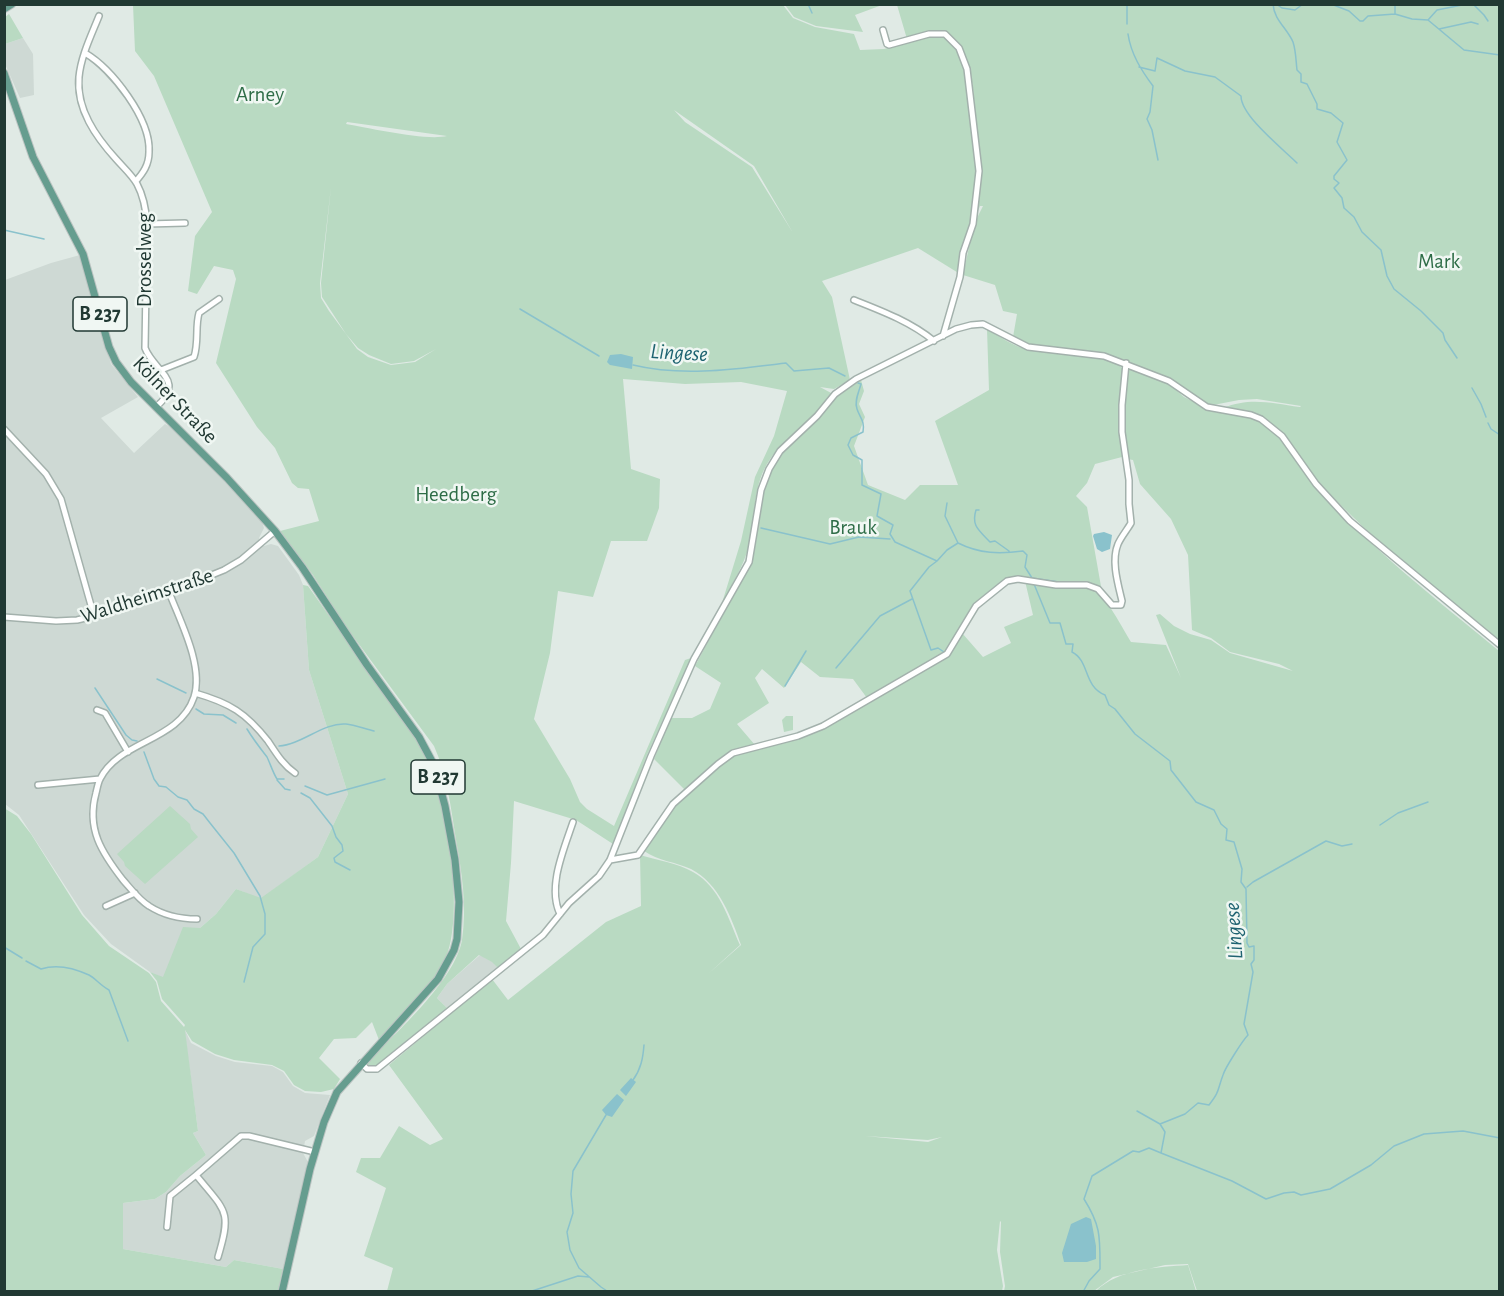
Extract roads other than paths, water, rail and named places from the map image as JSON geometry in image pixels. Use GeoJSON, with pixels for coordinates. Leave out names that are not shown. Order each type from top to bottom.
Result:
{"type":"FeatureCollection","features":[{"type":"Feature","properties":{"kind":"main road"},"geometry":{"type":"LineString","coordinates":[[4,9],[12,4]]}},
{"type":"Feature","properties":{"kind":"main road","name":"Kölner Straße"},"geometry":{"type":"LineString","coordinates":[[4,73],[33,157],[83,254],[109,347],[116,362],[131,382],[227,478],[275,531]]}},
{"type":"Feature","properties":{"kind":"main road","name":"B 237"},"geometry":{"type":"LineString","coordinates":[[275,531],[428,751],[440,783],[455,860],[459,902],[457,939],[444,972],[337,1092],[324,1122],[315,1152],[282,1292]]}},
{"type":"Feature","properties":{"kind":"street","name":"Drosselweg"},"geometry":{"type":"LineString","coordinates":[[99,16],[85,53],[79,79],[80,98],[90,124],[136,182],[146,205],[145,348],[147,354],[168,380],[169,389],[156,407]]}},
{"type":"Feature","properties":{"kind":"street"},"geometry":{"type":"LineString","coordinates":[[883,30],[889,45],[929,34],[950,36],[959,48],[967,69],[979,171],[974,224],[963,253],[960,277],[943,336]]}},
{"type":"Feature","properties":{"kind":"street"},"geometry":{"type":"LineString","coordinates":[[85,53],[96,60],[124,89],[143,127],[150,150],[148,164],[136,182]]}},
{"type":"Feature","properties":{"kind":"street"},"geometry":{"type":"LineString","coordinates":[[147,224],[185,223]]}},
{"type":"Feature","properties":{"kind":"street"},"geometry":{"type":"LineString","coordinates":[[161,370],[194,357],[198,344],[199,313],[219,299]]}},
{"type":"Feature","properties":{"kind":"street"},"geometry":{"type":"LineString","coordinates":[[854,300],[914,327],[934,341]]}},
{"type":"Feature","properties":{"kind":"street"},"geometry":{"type":"LineString","coordinates":[[361,1063],[367,1069],[377,1069],[543,935],[569,903],[599,876],[610,860],[651,756],[694,659],[749,562],[761,490],[769,469],[780,451],[817,416],[836,394],[856,379],[970,324],[982,324],[1028,347],[1104,356],[1126,363],[1169,381],[1207,407],[1251,415],[1272,427],[1293,450],[1303,468],[1316,484],[1350,521],[1500,645]]}},
{"type":"Feature","properties":{"kind":"street"},"geometry":{"type":"LineString","coordinates":[[610,860],[639,855],[673,804],[702,777],[734,753],[798,736],[823,726],[947,654],[976,606],[1007,581],[1018,579],[1056,585],[1087,585],[1098,589],[1112,605],[1121,605],[1116,553],[1118,543],[1131,523],[1129,480],[1122,432],[1126,363]]}},
{"type":"Feature","properties":{"kind":"street"},"geometry":{"type":"LineString","coordinates":[[4,429],[46,474],[61,500],[94,616]]}},
{"type":"Feature","properties":{"kind":"street","name":"Waldheimstraße"},"geometry":{"type":"LineString","coordinates":[[4,617],[56,621],[94,616],[169,592],[232,566],[275,531]]}},
{"type":"Feature","properties":{"kind":"street"},"geometry":{"type":"LineString","coordinates":[[169,592],[192,655],[197,676],[195,693],[190,708],[183,717],[164,733],[128,752],[100,779],[93,810],[94,824],[98,842],[106,858],[135,894],[150,906],[176,917],[197,919]]}},
{"type":"Feature","properties":{"kind":"street"},"geometry":{"type":"LineString","coordinates":[[195,693],[234,707],[245,715],[255,724],[286,767],[295,773]]}},
{"type":"Feature","properties":{"kind":"street"},"geometry":{"type":"LineString","coordinates":[[97,710],[105,714],[128,752]]}},
{"type":"Feature","properties":{"kind":"street"},"geometry":{"type":"LineString","coordinates":[[38,785],[100,779]]}},
{"type":"Feature","properties":{"kind":"street"},"geometry":{"type":"LineString","coordinates":[[560,914],[556,906],[556,886],[573,822]]}},
{"type":"Feature","properties":{"kind":"street"},"geometry":{"type":"LineString","coordinates":[[106,906],[135,894]]}},
{"type":"Feature","properties":{"kind":"street"},"geometry":{"type":"LineString","coordinates":[[167,1227],[170,1196],[241,1136],[315,1152]]}},
{"type":"Feature","properties":{"kind":"street"},"geometry":{"type":"LineString","coordinates":[[196,1176],[224,1210],[225,1233],[218,1257]]}},
{"type":"Feature","properties":{"kind":"water"},"geometry":{"type":"Polygon","coordinates":[[[621,354],[633,357],[632,369],[610,365],[607,362],[610,355],[621,354]]]}},
{"type":"Feature","properties":{"kind":"water"},"geometry":{"type":"Polygon","coordinates":[[[1104,532],[1112,535],[1110,549],[1102,552],[1097,549],[1093,536],[1104,532]]]}},
{"type":"Feature","properties":{"kind":"water"},"geometry":{"type":"Polygon","coordinates":[[[631,1078],[636,1082],[626,1096],[620,1090],[631,1078]]]}},
{"type":"Feature","properties":{"kind":"water"},"geometry":{"type":"Polygon","coordinates":[[[617,1094],[624,1100],[612,1117],[606,1115],[602,1110],[617,1094]]]}},
{"type":"Feature","properties":{"kind":"water"},"geometry":{"type":"Polygon","coordinates":[[[1086,1217],[1091,1219],[1096,1259],[1087,1262],[1064,1262],[1062,1253],[1071,1224],[1086,1217]]]}},
{"type":"Feature","properties":{"kind":"waterway"},"geometry":{"type":"LineString","coordinates":[[808,4],[812,13]]}},
{"type":"Feature","properties":{"kind":"waterway"},"geometry":{"type":"LineString","coordinates":[[1127,4],[1127,24]]}},
{"type":"Feature","properties":{"kind":"waterway"},"geometry":{"type":"LineString","coordinates":[[1273,4],[1278,19],[1293,42],[1301,82],[1307,84],[1317,104],[1317,109],[1331,113],[1343,123],[1337,142],[1347,160],[1334,176],[1339,183],[1334,188],[1342,198],[1344,208],[1354,217],[1362,232],[1381,250],[1387,276],[1394,289],[1443,333],[1457,358]]}},
{"type":"Feature","properties":{"kind":"waterway"},"geometry":{"type":"LineString","coordinates":[[1276,4],[1282,8],[1295,10],[1303,4]]}},
{"type":"Feature","properties":{"kind":"waterway"},"geometry":{"type":"LineString","coordinates":[[1331,4],[1349,11],[1360,21],[1368,16],[1395,14],[1395,4]]}},
{"type":"Feature","properties":{"kind":"waterway"},"geometry":{"type":"LineString","coordinates":[[1428,20],[1437,10],[1467,4]]}},
{"type":"Feature","properties":{"kind":"waterway"},"geometry":{"type":"LineString","coordinates":[[1473,4],[1488,21]]}},
{"type":"Feature","properties":{"kind":"waterway"},"geometry":{"type":"LineString","coordinates":[[1395,14],[1412,19],[1428,20],[1464,50],[1500,55]]}},
{"type":"Feature","properties":{"kind":"waterway"},"geometry":{"type":"LineString","coordinates":[[1439,29],[1471,22],[1478,24]]}},
{"type":"Feature","properties":{"kind":"waterway"},"geometry":{"type":"LineString","coordinates":[[1128,34],[1137,61],[1153,86],[1147,119],[1152,130],[1158,160]]}},
{"type":"Feature","properties":{"kind":"waterway"},"geometry":{"type":"LineString","coordinates":[[1139,67],[1155,71],[1157,58],[1185,71],[1215,77],[1241,96],[1243,104],[1255,122],[1297,163]]}},
{"type":"Feature","properties":{"kind":"waterway"},"geometry":{"type":"LineString","coordinates":[[4,230],[44,239]]}},
{"type":"Feature","properties":{"kind":"waterway","name":"Lingese"},"geometry":{"type":"LineString","coordinates":[[520,309],[599,356]]}},
{"type":"Feature","properties":{"kind":"waterway","name":"Lingese"},"geometry":{"type":"LineString","coordinates":[[633,365],[652,369],[690,371],[786,363],[794,371],[829,368],[845,376]]}},
{"type":"Feature","properties":{"kind":"waterway","name":"Lingese"},"geometry":{"type":"LineString","coordinates":[[858,383],[861,384],[856,406],[863,422],[863,432],[851,438],[848,445],[853,455],[862,460],[862,485],[881,494],[877,516],[893,525],[890,534],[895,542],[937,561],[947,550],[958,543],[990,552],[1023,551],[1027,555],[1025,567],[1032,578],[1059,582]]}},
{"type":"Feature","properties":{"kind":"waterway"},"geometry":{"type":"LineString","coordinates":[[1472,388],[1486,417]]}},
{"type":"Feature","properties":{"kind":"waterway"},"geometry":{"type":"LineString","coordinates":[[1488,423],[1491,429],[1500,435]]}},
{"type":"Feature","properties":{"kind":"waterway"},"geometry":{"type":"LineString","coordinates":[[947,503],[945,516],[958,543]]}},
{"type":"Feature","properties":{"kind":"waterway"},"geometry":{"type":"LineString","coordinates":[[979,510],[976,510],[975,515],[975,524],[979,531],[990,542],[995,541],[1009,551]]}},
{"type":"Feature","properties":{"kind":"waterway"},"geometry":{"type":"LineString","coordinates":[[761,528],[830,544],[859,537],[890,539]]}},
{"type":"Feature","properties":{"kind":"waterway"},"geometry":{"type":"LineString","coordinates":[[937,561],[929,567],[910,591],[931,650],[938,648],[944,652]]}},
{"type":"Feature","properties":{"kind":"waterway","name":"Lingese"},"geometry":{"type":"LineString","coordinates":[[1034,584],[1050,623],[1060,623],[1066,644],[1073,644],[1072,652],[1082,661],[1093,686],[1105,695],[1109,705],[1135,734],[1170,761],[1171,770],[1196,802],[1214,810],[1221,824],[1227,829],[1226,840],[1234,842],[1242,869],[1241,882],[1246,889],[1247,943],[1249,947],[1254,946],[1254,960],[1251,964],[1253,972],[1244,1024],[1248,1035],[1227,1066],[1213,1100],[1209,1105],[1198,1103],[1185,1114],[1160,1124],[1165,1132],[1161,1153],[1149,1148],[1139,1152],[1133,1151],[1092,1176],[1084,1199],[1097,1225],[1100,1269],[1083,1292]]}},
{"type":"Feature","properties":{"kind":"waterway"},"geometry":{"type":"LineString","coordinates":[[836,668],[880,616],[912,599]]}},
{"type":"Feature","properties":{"kind":"waterway"},"geometry":{"type":"LineString","coordinates":[[785,686],[806,651]]}},
{"type":"Feature","properties":{"kind":"waterway"},"geometry":{"type":"LineString","coordinates":[[157,679],[186,693]]}},
{"type":"Feature","properties":{"kind":"waterway"},"geometry":{"type":"LineString","coordinates":[[95,688],[126,735],[137,741]]}},
{"type":"Feature","properties":{"kind":"waterway"},"geometry":{"type":"LineString","coordinates":[[196,709],[204,714],[223,715],[236,723]]}},
{"type":"Feature","properties":{"kind":"waterway"},"geometry":{"type":"LineString","coordinates":[[279,746],[296,742],[338,724],[374,731]]}},
{"type":"Feature","properties":{"kind":"waterway"},"geometry":{"type":"LineString","coordinates":[[247,729],[267,757],[277,779],[284,779]]}},
{"type":"Feature","properties":{"kind":"waterway"},"geometry":{"type":"LineString","coordinates":[[144,752],[159,786],[166,787],[178,797],[187,800],[194,809],[203,814],[234,853],[260,896],[265,914],[265,934],[253,947],[244,982]]}},
{"type":"Feature","properties":{"kind":"waterway"},"geometry":{"type":"LineString","coordinates":[[305,786],[327,795],[385,779]]}},
{"type":"Feature","properties":{"kind":"waterway"},"geometry":{"type":"LineString","coordinates":[[277,780],[285,789],[290,790]]}},
{"type":"Feature","properties":{"kind":"waterway"},"geometry":{"type":"LineString","coordinates":[[301,793],[310,798],[332,826],[343,851],[334,858],[335,862],[350,870]]}},
{"type":"Feature","properties":{"kind":"waterway"},"geometry":{"type":"LineString","coordinates":[[1380,825],[1398,813],[1428,802]]}},
{"type":"Feature","properties":{"kind":"waterway"},"geometry":{"type":"LineString","coordinates":[[1247,887],[1326,841],[1342,846],[1352,844]]}},
{"type":"Feature","properties":{"kind":"waterway"},"geometry":{"type":"LineString","coordinates":[[4,947],[22,958]]}},
{"type":"Feature","properties":{"kind":"waterway"},"geometry":{"type":"LineString","coordinates":[[26,961],[41,969],[59,967],[77,970],[91,976],[109,990],[128,1041]]}},
{"type":"Feature","properties":{"kind":"waterway"},"geometry":{"type":"LineString","coordinates":[[633,1080],[641,1063],[644,1045]]}},
{"type":"Feature","properties":{"kind":"waterway"},"geometry":{"type":"LineString","coordinates":[[1137,1111],[1160,1124]]}},
{"type":"Feature","properties":{"kind":"waterway"},"geometry":{"type":"LineString","coordinates":[[606,1115],[573,1171],[571,1194],[573,1213],[567,1232],[570,1250],[579,1268],[601,1287],[614,1292]]}},
{"type":"Feature","properties":{"kind":"waterway"},"geometry":{"type":"LineString","coordinates":[[1161,1153],[1232,1181],[1266,1199],[1284,1193],[1294,1192],[1301,1195],[1330,1189],[1371,1165],[1394,1146],[1424,1134],[1463,1131],[1500,1138]]}},
{"type":"Feature","properties":{"kind":"waterway"},"geometry":{"type":"LineString","coordinates":[[529,1292],[578,1276],[589,1277]]}},
{"type":"Feature","properties":{"kind":"waterway"},"geometry":{"type":"LineString","coordinates":[[506,1291],[511,1292]]}},
{"type":"Feature","properties":{"kind":"park label","name":"Arney"},"geometry":{"type":"Point","coordinates":[260,95]}},
{"type":"Feature","properties":{"kind":"park label","name":"Mark"},"geometry":{"type":"Point","coordinates":[1439,262]}},
{"type":"Feature","properties":{"kind":"park label","name":"Heedberg"},"geometry":{"type":"Point","coordinates":[456,495]}},
{"type":"Feature","properties":{"kind":"park label","name":"Brauk"},"geometry":{"type":"Point","coordinates":[853,528]}}]}
